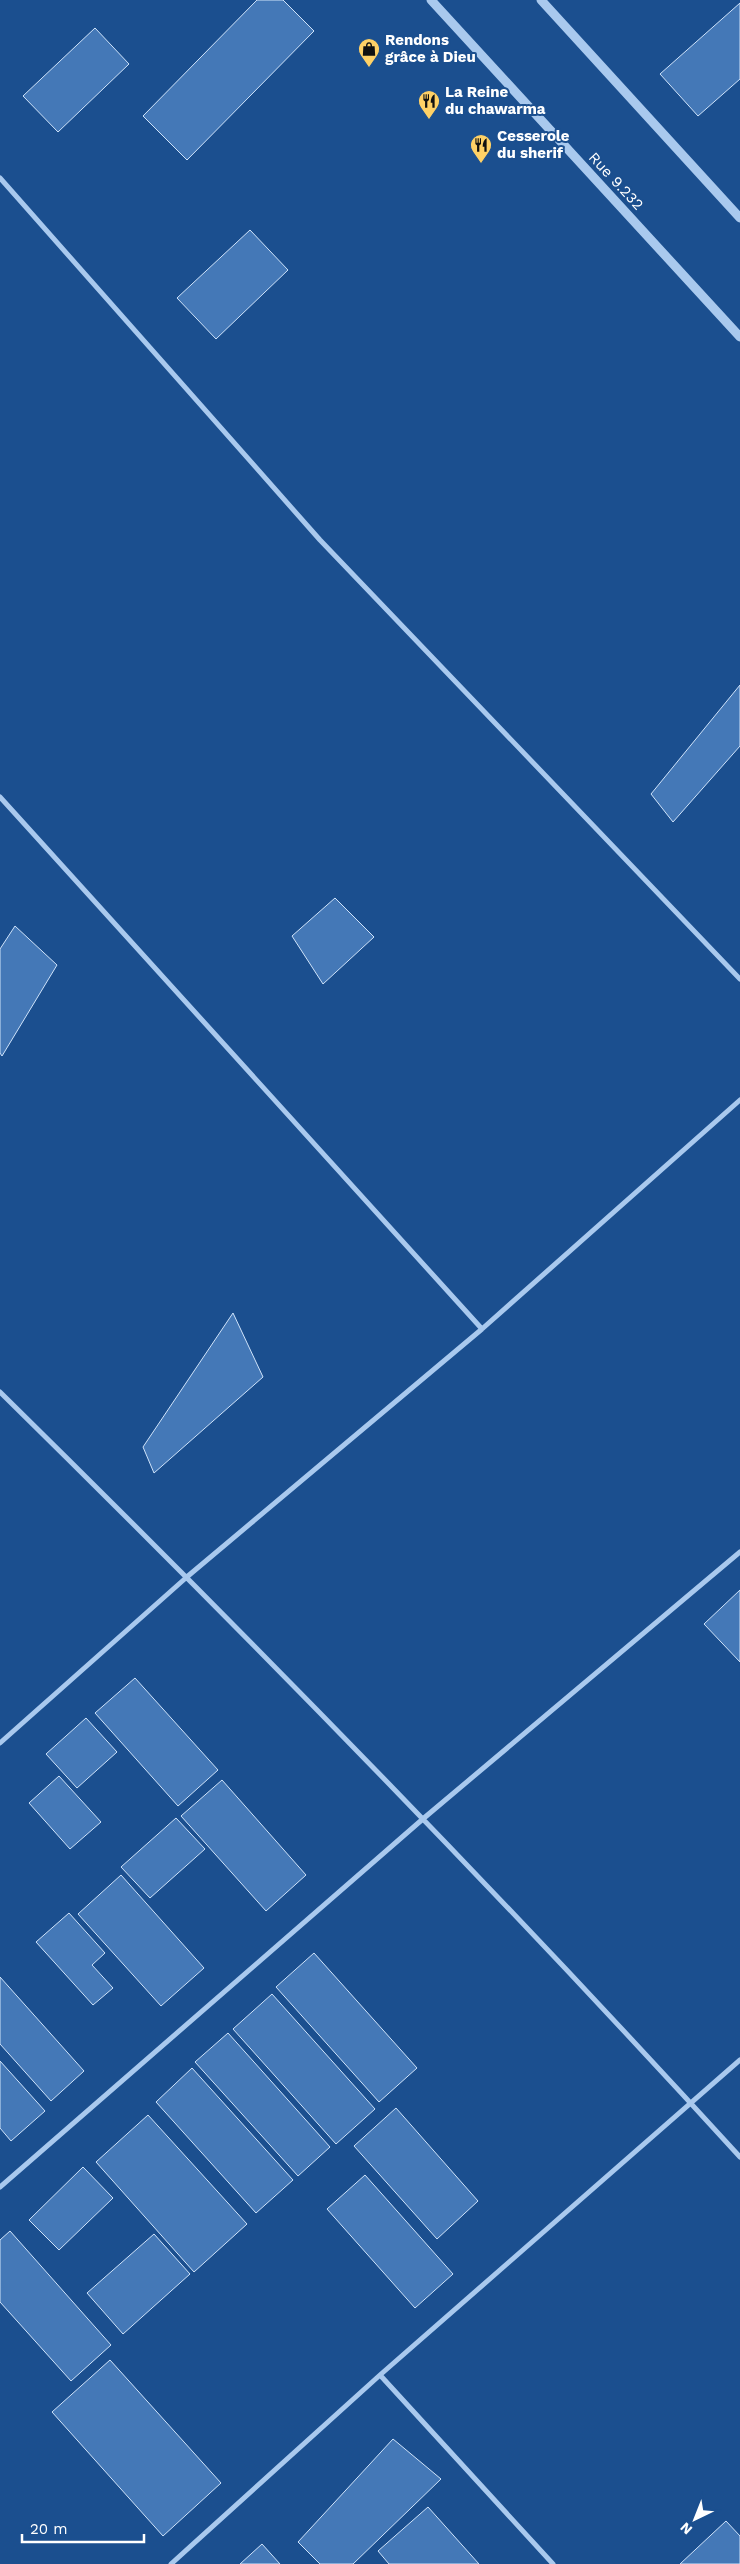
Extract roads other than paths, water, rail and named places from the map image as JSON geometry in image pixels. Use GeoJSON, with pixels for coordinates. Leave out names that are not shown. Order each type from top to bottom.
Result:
{"type":"FeatureCollection","features":[{"type":"Feature","properties":{"kind":"street","name":"Rue 9.232"},"geometry":{"type":"LineString","coordinates":[[431,0],[740,337]]}},
{"type":"Feature","properties":{"kind":"street"},"geometry":{"type":"LineString","coordinates":[[541,0],[740,218]]}},
{"type":"Feature","properties":{"kind":"street"},"geometry":{"type":"LineString","coordinates":[[0,178],[320,540],[740,979]]}},
{"type":"Feature","properties":{"kind":"street"},"geometry":{"type":"LineString","coordinates":[[0,797],[482,1329]]}},
{"type":"Feature","properties":{"kind":"street"},"geometry":{"type":"LineString","coordinates":[[0,1743],[188,1576],[482,1329],[740,1100]]}},
{"type":"Feature","properties":{"kind":"street"},"geometry":{"type":"LineString","coordinates":[[0,1392],[188,1576],[424,1818],[740,2157]]}},
{"type":"Feature","properties":{"kind":"street"},"geometry":{"type":"LineString","coordinates":[[0,2187],[424,1818],[740,1552]]}},
{"type":"Feature","properties":{"kind":"street"},"geometry":{"type":"LineString","coordinates":[[171,2564],[380,2375],[740,2060]]}},
{"type":"Feature","properties":{"kind":"street"},"geometry":{"type":"LineString","coordinates":[[380,2375],[553,2564]]}},
{"type":"Feature","properties":{"kind":"place","name":"Rendons grâce à Dieu"},"geometry":{"type":"Point","coordinates":[369,68]}},
{"type":"Feature","properties":{"kind":"place","name":"La Reine du chawarma"},"geometry":{"type":"Point","coordinates":[429,120]}},
{"type":"Feature","properties":{"kind":"place","name":"Cesserole du sherif"},"geometry":{"type":"Point","coordinates":[481,164]}}]}
